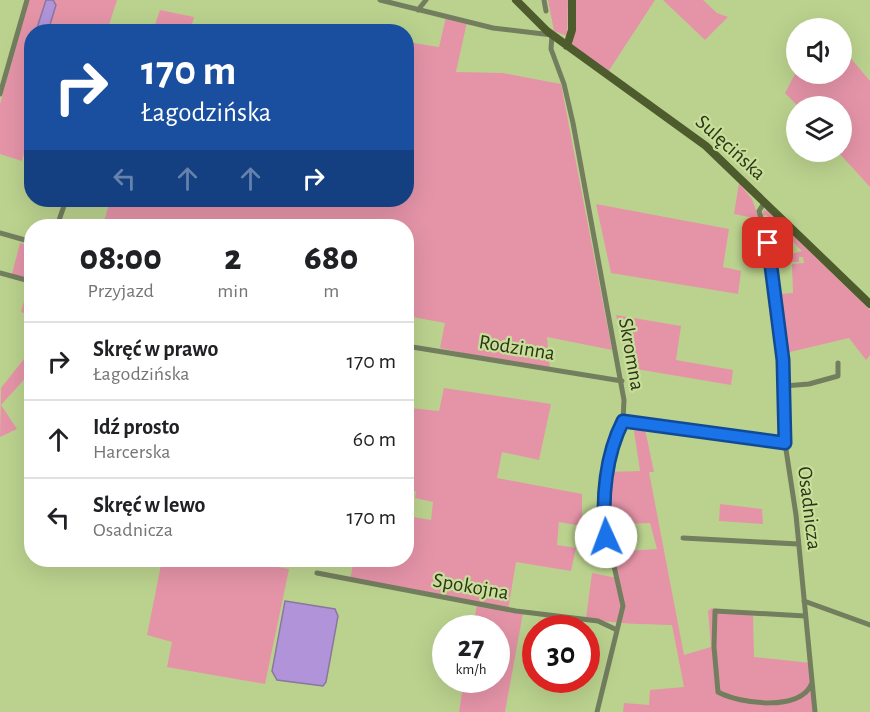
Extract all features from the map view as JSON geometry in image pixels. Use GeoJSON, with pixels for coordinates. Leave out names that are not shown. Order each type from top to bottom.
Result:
{"type":"FeatureCollection","features":[{"type":"Feature","properties":{"kind":"street"},"geometry":{"type":"LineString","coordinates":[[0,94],[27,0]]}},
{"type":"Feature","properties":{"kind":"street"},"geometry":{"type":"LineString","coordinates":[[380,0],[493,28],[552,35]]}},
{"type":"Feature","properties":{"kind":"street"},"geometry":{"type":"LineString","coordinates":[[418,10],[426,0]]}},
{"type":"Feature","properties":{"kind":"street","name":"Sulęcińska"},"geometry":{"type":"LineString","coordinates":[[516,0],[552,35],[706,146],[870,304]]}},
{"type":"Feature","properties":{"kind":"street"},"geometry":{"type":"LineString","coordinates":[[544,0],[546,11]]}},
{"type":"Feature","properties":{"kind":"street"},"geometry":{"type":"LineString","coordinates":[[567,46],[573,26],[572,0]]}},
{"type":"Feature","properties":{"kind":"street","name":"Skromna"},"geometry":{"type":"LineString","coordinates":[[552,35],[551,49],[564,84],[573,123],[622,381],[623,421],[616,434],[608,467],[605,526],[623,606],[597,712]]}},
{"type":"Feature","properties":{"kind":"street","name":"Osadnicza"},"geometry":{"type":"LineString","coordinates":[[764,203],[759,211],[772,273],[784,386],[785,443],[815,712]]}},
{"type":"Feature","properties":{"kind":"street"},"geometry":{"type":"LineString","coordinates":[[0,233],[24,240]]}},
{"type":"Feature","properties":{"kind":"street"},"geometry":{"type":"LineString","coordinates":[[0,273],[24,279]]}},
{"type":"Feature","properties":{"kind":"street","name":"Rodzinna"},"geometry":{"type":"LineString","coordinates":[[414,347],[622,381]]}},
{"type":"Feature","properties":{"kind":"street"},"geometry":{"type":"LineString","coordinates":[[784,386],[829,380],[838,375],[838,363]]}},
{"type":"Feature","properties":{"kind":"street"},"geometry":{"type":"LineString","coordinates":[[623,421],[667,425],[785,443]]}},
{"type":"Feature","properties":{"kind":"street"},"geometry":{"type":"LineString","coordinates":[[683,538],[798,544]]}},
{"type":"Feature","properties":{"kind":"street","name":"Spokojna"},"geometry":{"type":"LineString","coordinates":[[317,573],[516,610],[598,621],[617,630]]}},
{"type":"Feature","properties":{"kind":"street"},"geometry":{"type":"LineString","coordinates":[[804,601],[870,625]]}},
{"type":"Feature","properties":{"kind":"street"},"geometry":{"type":"LineString","coordinates":[[806,616],[715,611],[714,646],[718,692],[728,698],[780,703],[802,696],[808,692],[812,682]]}},
{"type":"Feature","properties":{"kind":"shaded area"},"geometry":{"type":"Polygon","coordinates":[[[29,0],[117,0],[109,24],[24,24],[24,153],[22,161],[0,154],[0,104],[29,0]]]}},
{"type":"Feature","properties":{"kind":"shaded area"},"geometry":{"type":"Polygon","coordinates":[[[46,0],[53,0],[56,5],[50,24],[38,24],[46,0]]]}},
{"type":"Feature","properties":{"kind":"shaded area"},"geometry":{"type":"Polygon","coordinates":[[[548,0],[568,0],[567,36],[554,31],[548,0]]]}},
{"type":"Feature","properties":{"kind":"shaded area"},"geometry":{"type":"Polygon","coordinates":[[[575,0],[655,0],[608,72],[572,45],[576,28],[575,0]]]}},
{"type":"Feature","properties":{"kind":"shaded area"},"geometry":{"type":"Polygon","coordinates":[[[663,0],[703,0],[717,13],[728,17],[705,40],[663,0]]]}},
{"type":"Feature","properties":{"kind":"shaded area"},"geometry":{"type":"Polygon","coordinates":[[[160,10],[194,17],[192,24],[155,24],[160,10]]]}},
{"type":"Feature","properties":{"kind":"shaded area"},"geometry":{"type":"Polygon","coordinates":[[[446,17],[467,22],[456,72],[503,73],[561,84],[612,350],[547,337],[550,371],[440,348],[445,323],[414,317],[414,219],[105,219],[108,207],[414,207],[414,43],[439,47],[446,17]]]}},
{"type":"Feature","properties":{"kind":"shaded area"},"geometry":{"type":"Polygon","coordinates":[[[852,60],[870,81],[870,187],[847,162],[852,162],[852,96],[788,96],[785,93],[790,84],[852,84],[852,60]]]}},
{"type":"Feature","properties":{"kind":"shaded area"},"geometry":{"type":"Polygon","coordinates":[[[739,183],[752,199],[759,219],[734,214],[739,183]]]}},
{"type":"Feature","properties":{"kind":"shaded area"},"geometry":{"type":"Polygon","coordinates":[[[596,204],[729,229],[723,267],[741,271],[738,294],[611,273],[596,204]]]}},
{"type":"Feature","properties":{"kind":"shaded area"},"geometry":{"type":"Polygon","coordinates":[[[764,210],[768,211],[870,310],[870,355],[866,360],[849,338],[786,353],[777,294],[793,293],[792,264],[804,263],[803,257],[799,257],[799,262],[773,259],[802,251],[766,215],[762,216],[764,210]]]}},
{"type":"Feature","properties":{"kind":"shaded area"},"geometry":{"type":"Polygon","coordinates":[[[20,243],[24,244],[24,278],[12,274],[20,243]]]}},
{"type":"Feature","properties":{"kind":"shaded area"},"geometry":{"type":"Polygon","coordinates":[[[616,315],[681,326],[676,360],[733,370],[731,385],[630,368],[616,315]]]}},
{"type":"Feature","properties":{"kind":"shaded area"},"geometry":{"type":"Polygon","coordinates":[[[24,359],[24,380],[1,405],[17,429],[0,437],[1,388],[24,359]]]}},
{"type":"Feature","properties":{"kind":"shaded area"},"geometry":{"type":"Polygon","coordinates":[[[444,388],[551,404],[539,460],[502,452],[497,478],[582,494],[582,526],[559,522],[557,545],[576,548],[571,571],[516,562],[508,610],[523,613],[510,684],[510,615],[475,615],[477,603],[350,580],[353,567],[414,567],[414,517],[431,520],[433,502],[415,498],[414,408],[439,411],[444,388]]]}},
{"type":"Feature","properties":{"kind":"shaded area"},"geometry":{"type":"Polygon","coordinates":[[[645,429],[654,472],[649,472],[684,655],[711,647],[708,611],[712,608],[753,613],[754,657],[811,663],[814,712],[623,712],[624,703],[649,705],[650,690],[684,687],[672,625],[618,623],[600,620],[600,615],[586,615],[592,573],[617,578],[611,552],[657,549],[650,523],[604,525],[607,472],[640,471],[634,431],[645,429]]]}},
{"type":"Feature","properties":{"kind":"shaded area"},"geometry":{"type":"Polygon","coordinates":[[[720,504],[762,509],[763,524],[719,521],[720,504]]]}},
{"type":"Feature","properties":{"kind":"shaded area"},"geometry":{"type":"Polygon","coordinates":[[[161,567],[278,567],[289,569],[265,684],[167,667],[172,642],[147,635],[161,567]]]}},
{"type":"Feature","properties":{"kind":"shaded area"},"geometry":{"type":"Polygon","coordinates":[[[285,601],[335,609],[338,616],[326,682],[323,686],[277,680],[272,671],[285,601]]]}},
{"type":"Feature","properties":{"kind":"shaded area"},"geometry":{"type":"Polygon","coordinates":[[[462,693],[508,693],[505,712],[459,712],[462,693]]]}},
{"type":"Feature","properties":{"kind":"route"},"geometry":{"type":"LineString","coordinates":[[606,537],[608,467],[616,434],[623,421],[667,425],[785,443],[783,360],[768,243]]}}]}
